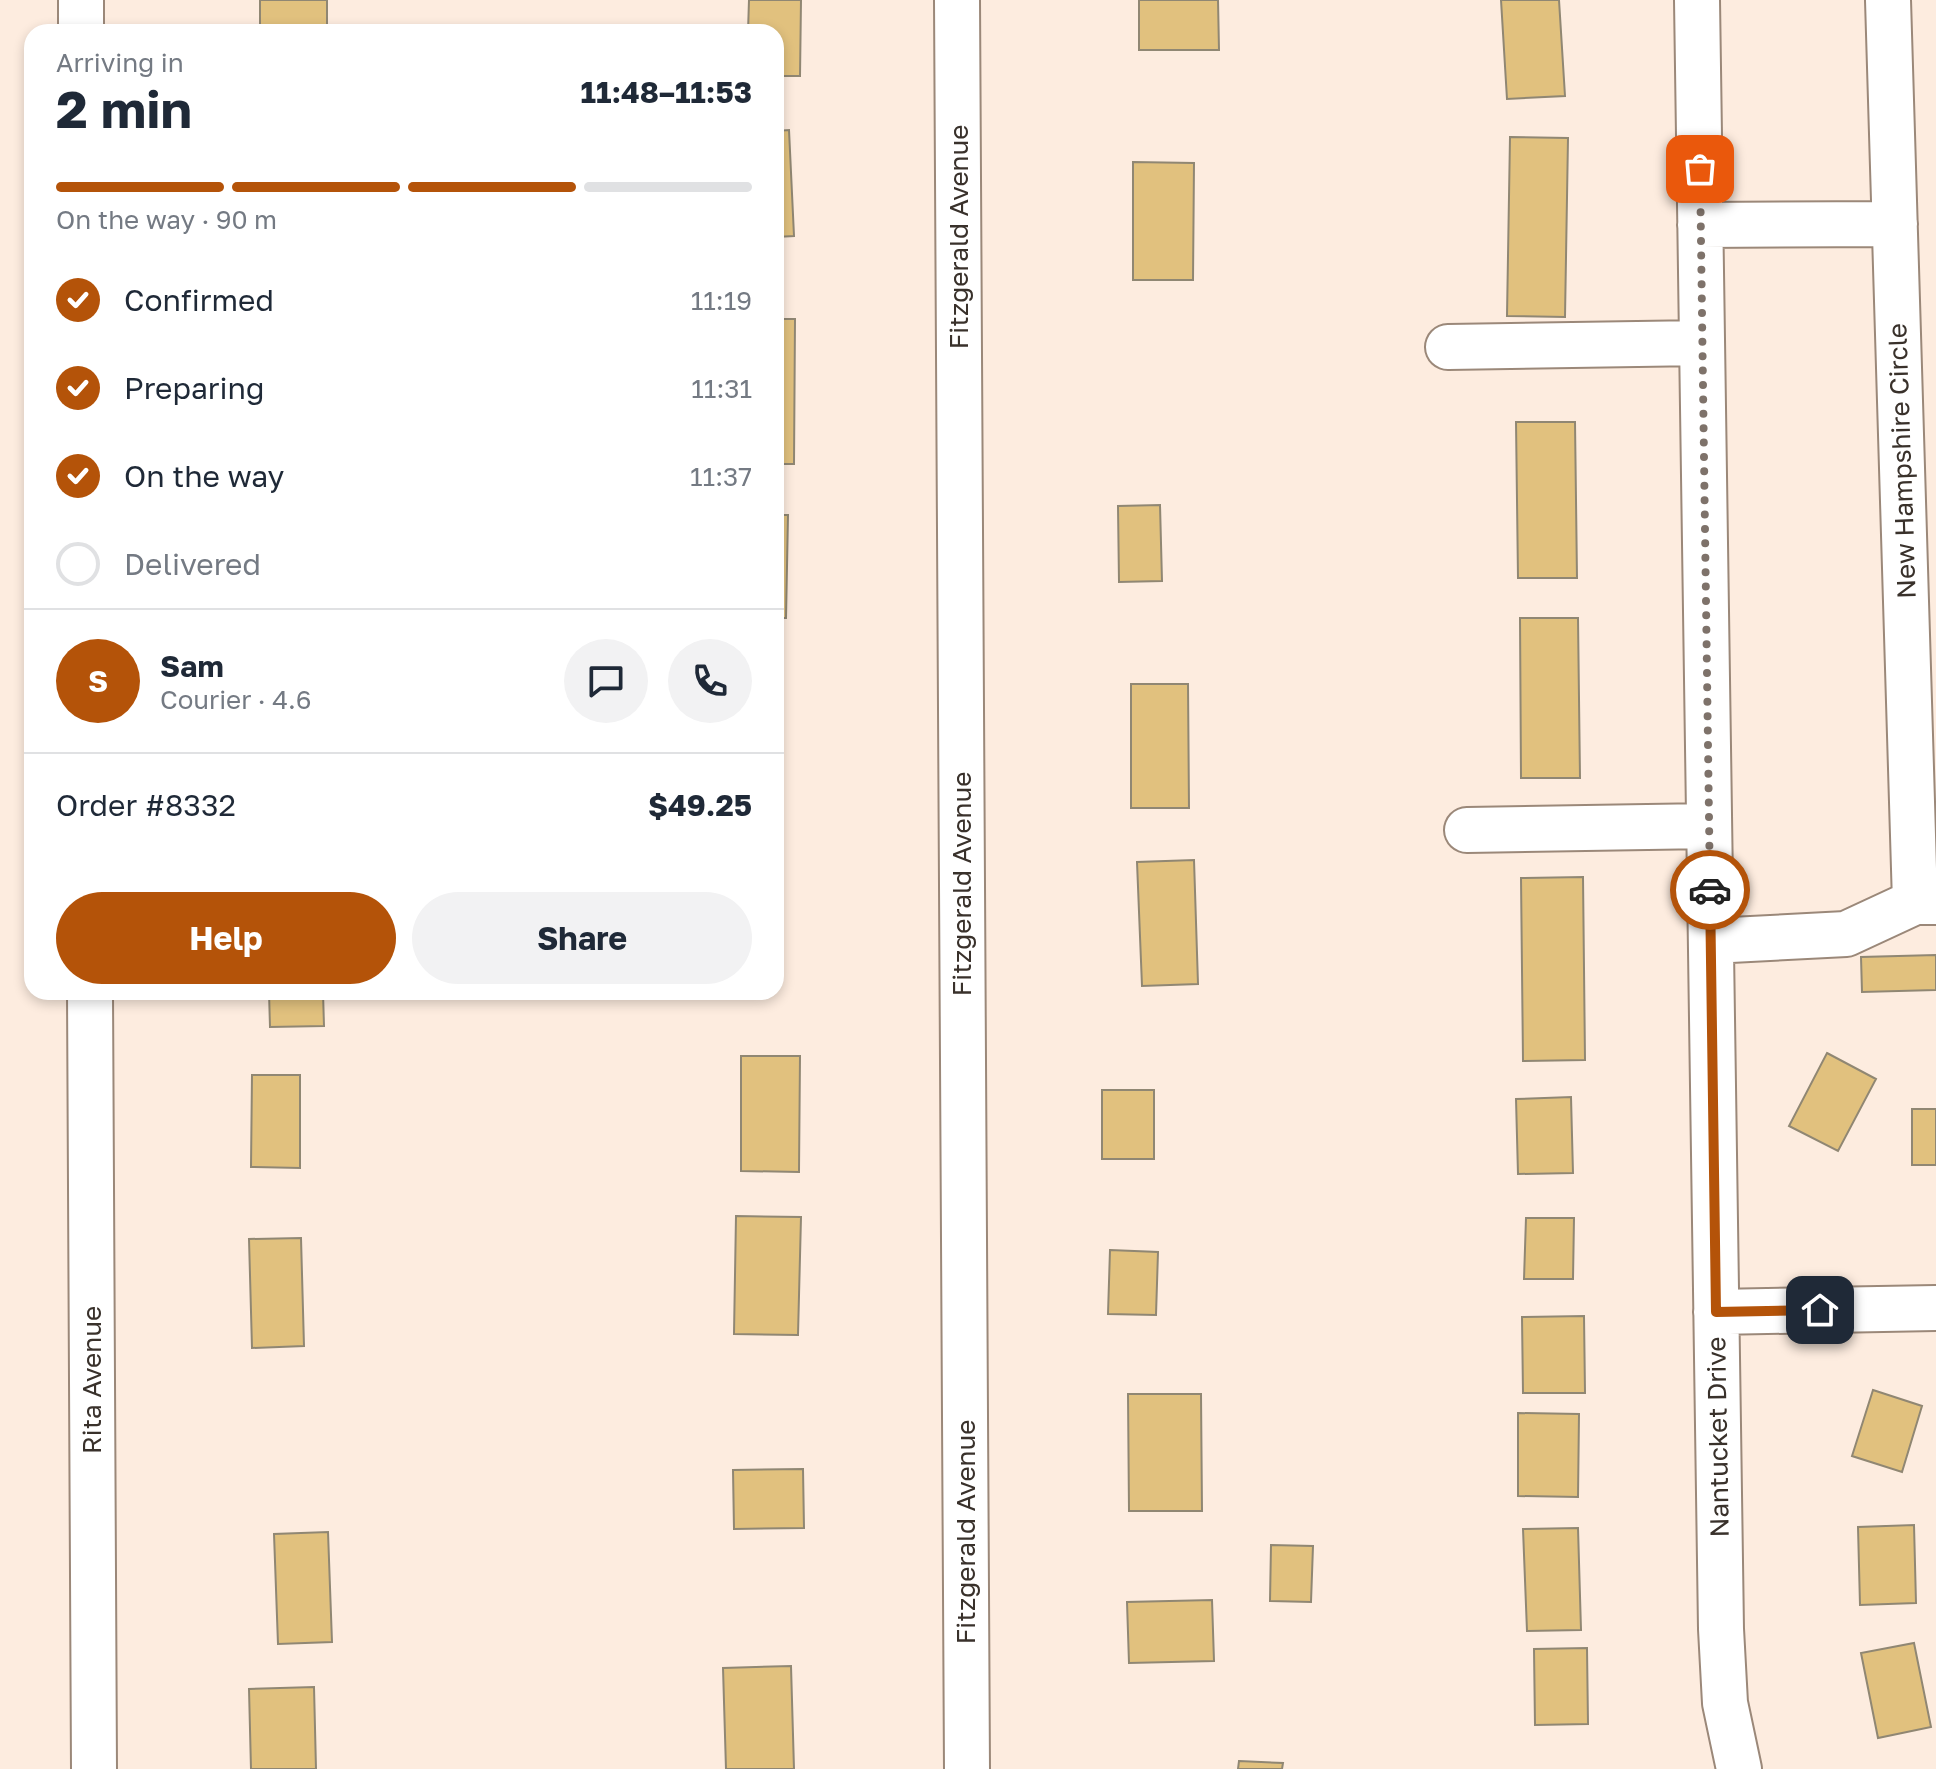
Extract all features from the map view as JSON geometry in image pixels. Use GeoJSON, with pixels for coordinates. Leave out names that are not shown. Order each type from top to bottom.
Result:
{"type":"FeatureCollection","features":[{"type":"Feature","properties":{"kind":"street"},"geometry":{"type":"LineString","coordinates":[[81,0],[81,24]]}},
{"type":"Feature","properties":{"kind":"street","name":"Fitzgerald Avenue"},"geometry":{"type":"LineString","coordinates":[[957,0],[967,1769]]}},
{"type":"Feature","properties":{"kind":"street","name":"Nantucket Drive"},"geometry":{"type":"LineString","coordinates":[[1697,0],[1721,1629],[1725,1703],[1739,1769]]}},
{"type":"Feature","properties":{"kind":"street","name":"New Hampshire Circle"},"geometry":{"type":"LineString","coordinates":[[1888,0],[1925,902]]}},
{"type":"Feature","properties":{"kind":"street"},"geometry":{"type":"LineString","coordinates":[[1700,225],[1895,224]]}},
{"type":"Feature","properties":{"kind":"street"},"geometry":{"type":"LineString","coordinates":[[1448,347],[1702,343]]}},
{"type":"Feature","properties":{"kind":"street"},"geometry":{"type":"LineString","coordinates":[[1467,830],[1709,826]]}},
{"type":"Feature","properties":{"kind":"street"},"geometry":{"type":"LineString","coordinates":[[1711,941],[1846,934],[1925,902]]}},
{"type":"Feature","properties":{"kind":"street","name":"Rita Avenue"},"geometry":{"type":"LineString","coordinates":[[90,1000],[94,1769]]}},
{"type":"Feature","properties":{"kind":"street"},"geometry":{"type":"LineString","coordinates":[[1716,1312],[1936,1308]]}},
{"type":"Feature","properties":{"kind":"building"},"geometry":{"type":"Polygon","coordinates":[[[260,0],[327,0],[327,24],[260,24],[260,0]]]}},
{"type":"Feature","properties":{"kind":"building"},"geometry":{"type":"Polygon","coordinates":[[[749,0],[801,0],[800,76],[784,76],[784,24],[748,24],[749,0]]]}},
{"type":"Feature","properties":{"kind":"building"},"geometry":{"type":"Polygon","coordinates":[[[1139,0],[1218,0],[1219,50],[1139,50],[1139,0]]]}},
{"type":"Feature","properties":{"kind":"building"},"geometry":{"type":"Polygon","coordinates":[[[1501,0],[1559,0],[1565,96],[1507,99],[1501,0]]]}},
{"type":"Feature","properties":{"kind":"building"},"geometry":{"type":"Polygon","coordinates":[[[784,130],[789,130],[794,236],[784,237],[784,130]]]}},
{"type":"Feature","properties":{"kind":"building"},"geometry":{"type":"Polygon","coordinates":[[[1510,137],[1568,138],[1565,317],[1507,316],[1510,137]]]}},
{"type":"Feature","properties":{"kind":"building"},"geometry":{"type":"Polygon","coordinates":[[[1133,162],[1194,163],[1193,280],[1133,280],[1133,162]]]}},
{"type":"Feature","properties":{"kind":"building"},"geometry":{"type":"Polygon","coordinates":[[[784,319],[795,319],[794,464],[784,464],[784,319]]]}},
{"type":"Feature","properties":{"kind":"building"},"geometry":{"type":"Polygon","coordinates":[[[1516,422],[1575,422],[1577,578],[1518,578],[1516,422]]]}},
{"type":"Feature","properties":{"kind":"building"},"geometry":{"type":"Polygon","coordinates":[[[1160,505],[1162,581],[1119,582],[1118,506],[1160,505]]]}},
{"type":"Feature","properties":{"kind":"building"},"geometry":{"type":"Polygon","coordinates":[[[784,515],[788,515],[786,618],[784,515]]]}},
{"type":"Feature","properties":{"kind":"building"},"geometry":{"type":"Polygon","coordinates":[[[1520,618],[1578,618],[1580,778],[1521,778],[1520,618]]]}},
{"type":"Feature","properties":{"kind":"building"},"geometry":{"type":"Polygon","coordinates":[[[1131,684],[1188,684],[1189,808],[1131,808],[1131,684]]]}},
{"type":"Feature","properties":{"kind":"building"},"geometry":{"type":"Polygon","coordinates":[[[1194,860],[1198,984],[1142,986],[1137,862],[1194,860]]]}},
{"type":"Feature","properties":{"kind":"building"},"geometry":{"type":"Polygon","coordinates":[[[1583,877],[1585,1060],[1523,1061],[1521,878],[1583,877]]]}},
{"type":"Feature","properties":{"kind":"building"},"geometry":{"type":"Polygon","coordinates":[[[1936,955],[1936,990],[1862,992],[1861,957],[1936,955]]]}},
{"type":"Feature","properties":{"kind":"building"},"geometry":{"type":"Polygon","coordinates":[[[269,1000],[323,1000],[324,1026],[270,1027],[269,1000]]]}},
{"type":"Feature","properties":{"kind":"building"},"geometry":{"type":"Polygon","coordinates":[[[1827,1053],[1876,1079],[1838,1151],[1789,1126],[1827,1053]]]}},
{"type":"Feature","properties":{"kind":"building"},"geometry":{"type":"Polygon","coordinates":[[[741,1056],[800,1056],[799,1172],[741,1171],[741,1056]]]}},
{"type":"Feature","properties":{"kind":"building"},"geometry":{"type":"Polygon","coordinates":[[[252,1075],[300,1075],[300,1168],[251,1167],[252,1075]]]}},
{"type":"Feature","properties":{"kind":"building"},"geometry":{"type":"Polygon","coordinates":[[[1102,1090],[1154,1090],[1154,1159],[1102,1159],[1102,1090]]]}},
{"type":"Feature","properties":{"kind":"building"},"geometry":{"type":"Polygon","coordinates":[[[1571,1097],[1573,1173],[1518,1174],[1516,1099],[1571,1097]]]}},
{"type":"Feature","properties":{"kind":"building"},"geometry":{"type":"Polygon","coordinates":[[[1912,1109],[1936,1109],[1936,1165],[1912,1165],[1912,1109]]]}},
{"type":"Feature","properties":{"kind":"building"},"geometry":{"type":"Polygon","coordinates":[[[736,1216],[801,1217],[798,1335],[734,1334],[736,1216]]]}},
{"type":"Feature","properties":{"kind":"building"},"geometry":{"type":"Polygon","coordinates":[[[1526,1218],[1574,1218],[1573,1279],[1524,1279],[1526,1218]]]}},
{"type":"Feature","properties":{"kind":"building"},"geometry":{"type":"Polygon","coordinates":[[[301,1238],[304,1346],[252,1348],[249,1239],[301,1238]]]}},
{"type":"Feature","properties":{"kind":"building"},"geometry":{"type":"Polygon","coordinates":[[[1110,1250],[1158,1252],[1156,1315],[1108,1314],[1110,1250]]]}},
{"type":"Feature","properties":{"kind":"building"},"geometry":{"type":"Polygon","coordinates":[[[1584,1316],[1585,1393],[1523,1393],[1522,1317],[1584,1316]]]}},
{"type":"Feature","properties":{"kind":"building"},"geometry":{"type":"Polygon","coordinates":[[[1873,1390],[1922,1406],[1902,1472],[1852,1456],[1873,1390]]]}},
{"type":"Feature","properties":{"kind":"building"},"geometry":{"type":"Polygon","coordinates":[[[1128,1394],[1201,1394],[1202,1511],[1129,1511],[1128,1394]]]}},
{"type":"Feature","properties":{"kind":"building"},"geometry":{"type":"Polygon","coordinates":[[[1518,1413],[1579,1414],[1578,1497],[1518,1496],[1518,1413]]]}},
{"type":"Feature","properties":{"kind":"building"},"geometry":{"type":"Polygon","coordinates":[[[803,1469],[804,1528],[734,1529],[733,1470],[803,1469]]]}},
{"type":"Feature","properties":{"kind":"building"},"geometry":{"type":"Polygon","coordinates":[[[1914,1525],[1916,1603],[1860,1605],[1858,1527],[1914,1525]]]}},
{"type":"Feature","properties":{"kind":"building"},"geometry":{"type":"Polygon","coordinates":[[[1578,1528],[1581,1630],[1527,1631],[1523,1529],[1578,1528]]]}},
{"type":"Feature","properties":{"kind":"building"},"geometry":{"type":"Polygon","coordinates":[[[328,1532],[332,1642],[278,1644],[274,1534],[328,1532]]]}},
{"type":"Feature","properties":{"kind":"building"},"geometry":{"type":"Polygon","coordinates":[[[1271,1545],[1313,1546],[1311,1602],[1270,1601],[1271,1545]]]}},
{"type":"Feature","properties":{"kind":"building"},"geometry":{"type":"Polygon","coordinates":[[[1212,1600],[1214,1661],[1129,1663],[1127,1602],[1212,1600]]]}},
{"type":"Feature","properties":{"kind":"building"},"geometry":{"type":"Polygon","coordinates":[[[1914,1643],[1931,1727],[1878,1738],[1861,1653],[1914,1643]]]}},
{"type":"Feature","properties":{"kind":"building"},"geometry":{"type":"Polygon","coordinates":[[[1587,1648],[1588,1724],[1535,1725],[1534,1649],[1587,1648]]]}},
{"type":"Feature","properties":{"kind":"building"},"geometry":{"type":"Polygon","coordinates":[[[791,1666],[794,1769],[726,1769],[723,1668],[791,1666]]]}},
{"type":"Feature","properties":{"kind":"building"},"geometry":{"type":"Polygon","coordinates":[[[314,1687],[316,1769],[251,1769],[249,1689],[314,1687]]]}},
{"type":"Feature","properties":{"kind":"building"},"geometry":{"type":"Polygon","coordinates":[[[1239,1761],[1283,1763],[1282,1769],[1238,1769],[1239,1761]]]}},
{"type":"Feature","properties":{"kind":"way so far"},"geometry":{"type":"LineString","coordinates":[[1700,169],[1710,890]]}},
{"type":"Feature","properties":{"kind":"route"},"geometry":{"type":"LineString","coordinates":[[1710,890],[1716,1312],[1820,1310]]}}]}
